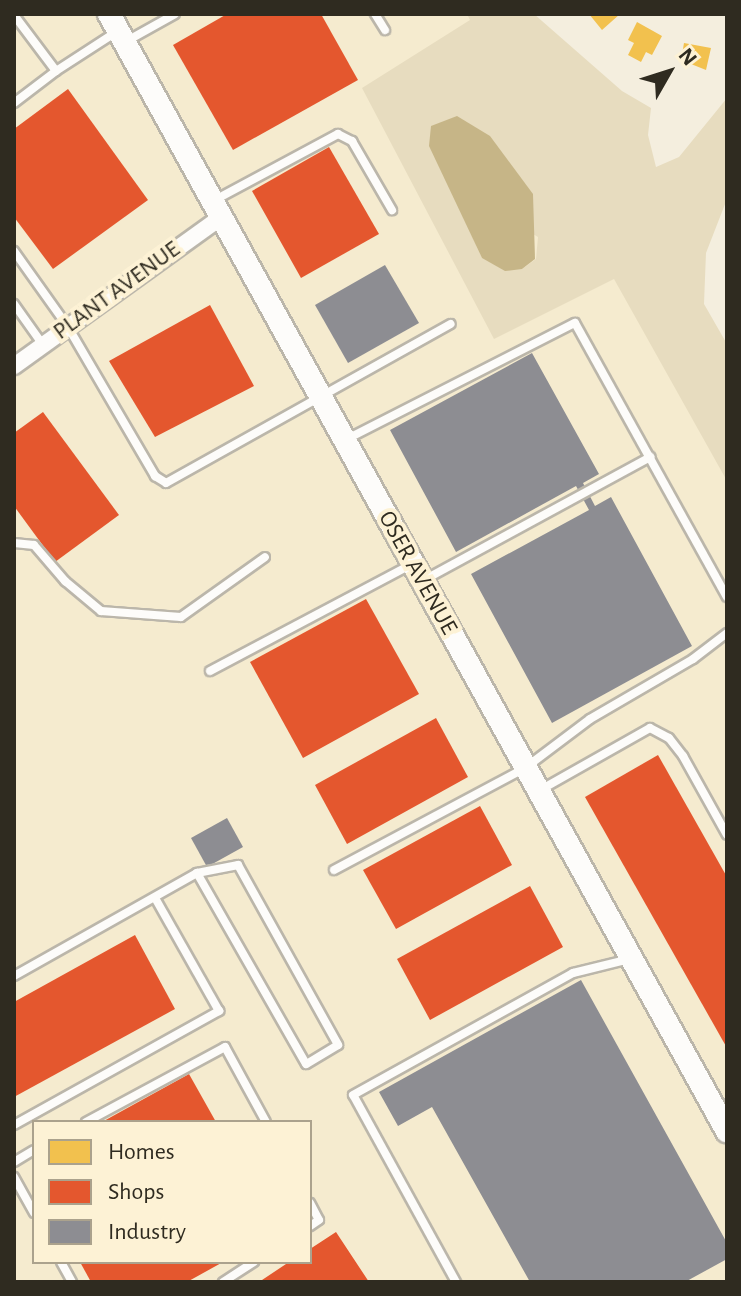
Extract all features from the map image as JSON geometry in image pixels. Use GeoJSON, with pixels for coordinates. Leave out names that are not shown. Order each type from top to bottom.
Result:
{"type":"FeatureCollection","features":[{"type":"Feature","properties":{"kind":"street","name":"OSER AVENUE"},"geometry":{"type":"LineString","coordinates":[[117,29],[727,1131]]}},
{"type":"Feature","properties":{"kind":"street","name":"PLANT AVENUE"},"geometry":{"type":"LineString","coordinates":[[14,366],[216,209]]}},
{"type":"Feature","properties":{"kind":"lane"},"geometry":{"type":"LineString","coordinates":[[14,103],[117,29],[175,14]]}},
{"type":"Feature","properties":{"kind":"lane"},"geometry":{"type":"LineString","coordinates":[[375,14],[385,30]]}},
{"type":"Feature","properties":{"kind":"lane"},"geometry":{"type":"LineString","coordinates":[[14,15],[56,71]]}},
{"type":"Feature","properties":{"kind":"lane"},"geometry":{"type":"LineString","coordinates":[[216,209],[338,134],[352,141],[392,210]]}},
{"type":"Feature","properties":{"kind":"lane"},"geometry":{"type":"LineString","coordinates":[[14,251],[68,327],[155,476],[166,483],[451,324]]}},
{"type":"Feature","properties":{"kind":"lane"},"geometry":{"type":"LineString","coordinates":[[14,304],[43,345]]}},
{"type":"Feature","properties":{"kind":"lane"},"geometry":{"type":"LineString","coordinates":[[344,440],[575,323],[727,597]]}},
{"type":"Feature","properties":{"kind":"lane"},"geometry":{"type":"LineString","coordinates":[[210,671],[650,457]]}},
{"type":"Feature","properties":{"kind":"lane"},"geometry":{"type":"LineString","coordinates":[[14,543],[34,545],[65,581],[101,611],[181,617],[265,557]]}},
{"type":"Feature","properties":{"kind":"lane"},"geometry":{"type":"LineString","coordinates":[[334,870],[525,768],[590,719],[693,659],[727,633]]}},
{"type":"Feature","properties":{"kind":"lane"},"geometry":{"type":"LineString","coordinates":[[538,791],[650,728],[669,738],[683,756],[727,835]]}},
{"type":"Feature","properties":{"kind":"lane"},"geometry":{"type":"LineString","coordinates":[[14,976],[197,873],[238,865],[338,1045],[306,1064],[197,873]]}},
{"type":"Feature","properties":{"kind":"lane"},"geometry":{"type":"LineString","coordinates":[[14,1125],[219,1011],[155,898]]}},
{"type":"Feature","properties":{"kind":"lane"},"geometry":{"type":"LineString","coordinates":[[456,1282],[353,1095],[573,973],[630,959]]}},
{"type":"Feature","properties":{"kind":"lane"},"geometry":{"type":"LineString","coordinates":[[90,1120],[225,1047],[265,1120]]}},
{"type":"Feature","properties":{"kind":"lane"},"geometry":{"type":"LineString","coordinates":[[14,1162],[32,1151]]}},
{"type":"Feature","properties":{"kind":"lane"},"geometry":{"type":"LineString","coordinates":[[14,1177],[32,1209]]}},
{"type":"Feature","properties":{"kind":"lane"},"geometry":{"type":"LineString","coordinates":[[312,1207],[319,1220],[312,1225]]}},
{"type":"Feature","properties":{"kind":"lane"},"geometry":{"type":"LineString","coordinates":[[62,1264],[72,1282]]}},
{"type":"Feature","properties":{"kind":"lane"},"geometry":{"type":"LineString","coordinates":[[223,1282],[251,1264]]}},
{"type":"Feature","properties":{"kind":"shaded area"},"geometry":{"type":"Polygon","coordinates":[[[14,14],[533,14],[727,375],[727,1282],[14,1282],[14,14]]]}},
{"type":"Feature","properties":{"kind":"shaded area"},"geometry":{"type":"Polygon","coordinates":[[[467,14],[534,14],[622,91],[651,108],[648,135],[656,167],[679,157],[727,98],[727,199],[706,253],[704,304],[727,344],[727,481],[614,279],[494,339],[362,88],[470,20],[467,14]],[[448,183],[482,258],[522,269],[536,259],[538,237],[448,183]]]}},
{"type":"Feature","properties":{"kind":"shaded area"},"geometry":{"type":"Polygon","coordinates":[[[457,116],[490,136],[533,194],[535,259],[522,269],[505,271],[482,258],[429,146],[431,126],[457,116]]]}},
{"type":"Feature","properties":{"kind":"building: Homes"},"geometry":{"type":"Polygon","coordinates":[[[589,14],[620,14],[602,30],[589,14]]]}},
{"type":"Feature","properties":{"kind":"building: Homes"},"geometry":{"type":"Polygon","coordinates":[[[637,22],[662,36],[652,55],[646,52],[641,62],[628,55],[634,43],[628,40],[637,22]]]}},
{"type":"Feature","properties":{"kind":"building: Homes"},"geometry":{"type":"Polygon","coordinates":[[[684,43],[711,48],[706,70],[681,60],[684,43]]]}},
{"type":"Feature","properties":{"kind":"building: Shops"},"geometry":{"type":"Polygon","coordinates":[[[227,14],[321,14],[358,80],[233,150],[173,45],[227,14]]]}},
{"type":"Feature","properties":{"kind":"building: Shops"},"geometry":{"type":"Polygon","coordinates":[[[68,89],[148,200],[53,269],[14,217],[14,129],[68,89]]]}},
{"type":"Feature","properties":{"kind":"building: Shops"},"geometry":{"type":"Polygon","coordinates":[[[329,147],[379,234],[301,278],[252,191],[329,147]]]}},
{"type":"Feature","properties":{"kind":"building: Shops"},"geometry":{"type":"Polygon","coordinates":[[[210,305],[254,386],[155,437],[109,361],[210,305]]]}},
{"type":"Feature","properties":{"kind":"building: Shops"},"geometry":{"type":"Polygon","coordinates":[[[43,412],[119,515],[55,562],[14,506],[14,433],[43,412]]]}},
{"type":"Feature","properties":{"kind":"building: Shops"},"geometry":{"type":"Polygon","coordinates":[[[366,599],[419,694],[303,758],[250,662],[366,599]]]}},
{"type":"Feature","properties":{"kind":"building: Shops"},"geometry":{"type":"Polygon","coordinates":[[[436,718],[468,777],[347,844],[315,785],[436,718]]]}},
{"type":"Feature","properties":{"kind":"building: Shops"},"geometry":{"type":"Polygon","coordinates":[[[658,755],[727,877],[727,1048],[585,797],[658,755]]]}},
{"type":"Feature","properties":{"kind":"building: Shops"},"geometry":{"type":"Polygon","coordinates":[[[480,806],[512,865],[396,929],[363,870],[480,806]]]}},
{"type":"Feature","properties":{"kind":"building: Shops"},"geometry":{"type":"Polygon","coordinates":[[[530,886],[563,947],[430,1020],[397,959],[530,886]]]}},
{"type":"Feature","properties":{"kind":"building: Shops"},"geometry":{"type":"Polygon","coordinates":[[[135,935],[175,1009],[14,1097],[14,1002],[135,935]]]}},
{"type":"Feature","properties":{"kind":"building: Shops"},"geometry":{"type":"Polygon","coordinates":[[[189,1074],[215,1120],[106,1120],[189,1074]]]}},
{"type":"Feature","properties":{"kind":"building: Shops"},"geometry":{"type":"Polygon","coordinates":[[[336,1232],[369,1282],[259,1282],[286,1264],[312,1264],[312,1248],[336,1232]]]}},
{"type":"Feature","properties":{"kind":"building: Shops"},"geometry":{"type":"Polygon","coordinates":[[[81,1264],[219,1264],[187,1282],[91,1282],[81,1264]]]}},
{"type":"Feature","properties":{"kind":"building: Industry"},"geometry":{"type":"Polygon","coordinates":[[[385,265],[419,323],[348,363],[315,305],[385,265]]]}},
{"type":"Feature","properties":{"kind":"building: Industry"},"geometry":{"type":"Polygon","coordinates":[[[532,353],[599,474],[583,483],[595,506],[611,497],[692,646],[552,723],[471,574],[589,510],[576,486],[456,552],[390,430],[532,353]]]}},
{"type":"Feature","properties":{"kind":"building: Industry"},"geometry":{"type":"Polygon","coordinates":[[[227,818],[243,847],[207,867],[191,838],[227,818]]]}},
{"type":"Feature","properties":{"kind":"building: Industry"},"geometry":{"type":"Polygon","coordinates":[[[581,980],[727,1243],[727,1259],[685,1282],[530,1282],[432,1107],[398,1126],[379,1092],[581,980]]]}}]}
